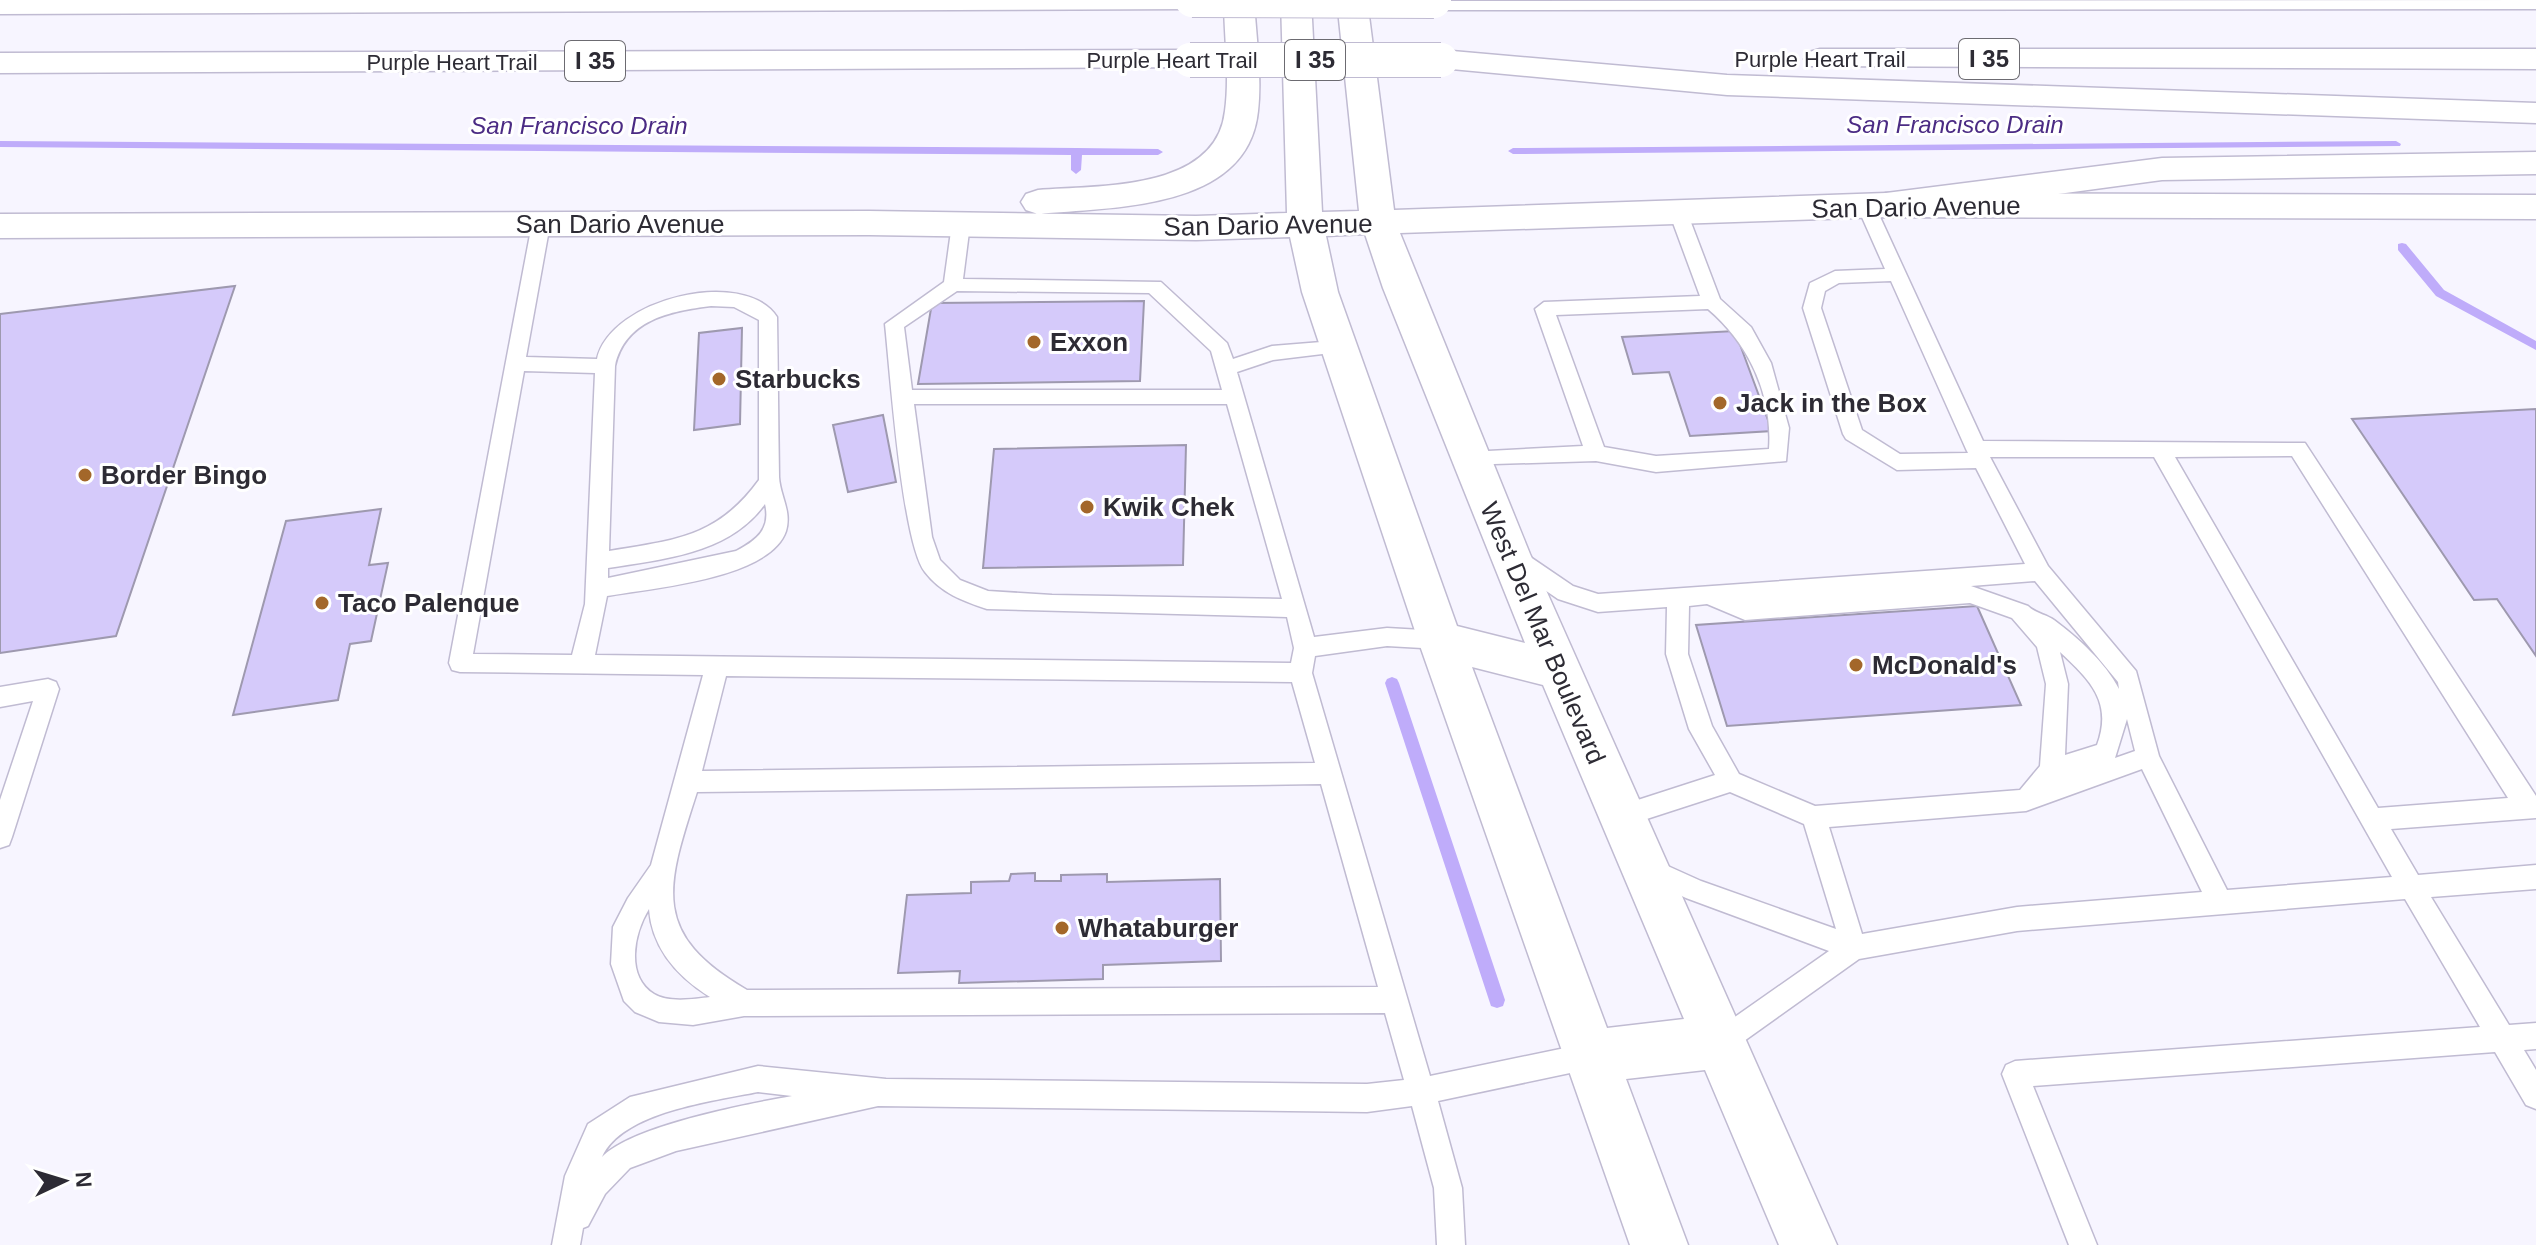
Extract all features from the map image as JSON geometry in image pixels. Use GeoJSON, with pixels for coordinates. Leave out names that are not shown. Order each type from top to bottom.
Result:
{"type":"FeatureCollection","features":[{"type":"Feature","properties":{"kind":"main road"},"geometry":{"type":"LineString","coordinates":[[286,0],[362,5]]}},
{"type":"Feature","properties":{"kind":"main road","name":"I 35"},"geometry":{"type":"LineString","coordinates":[[0,5],[1192,0],[2536,0]]}},
{"type":"Feature","properties":{"kind":"main road"},"geometry":{"type":"LineString","coordinates":[[869,223],[1075,197],[1164,191],[1201,172],[1228,149],[1242,113],[1239,0]]}},
{"type":"Feature","properties":{"kind":"main road"},"geometry":{"type":"LineString","coordinates":[[1296,0],[1300,164],[1306,226],[1320,292],[1440,640],[1659,1245]]}},
{"type":"Feature","properties":{"kind":"main road","name":"West Del Mar Boulevard"},"geometry":{"type":"LineString","coordinates":[[1352,0],[1363,123],[1379,224],[1469,460],[1808,1245]]}},
{"type":"Feature","properties":{"kind":"main road","name":"Purple Heart Trail"},"geometry":{"type":"LineString","coordinates":[[0,63],[2536,59]]}},
{"type":"Feature","properties":{"kind":"main road"},"geometry":{"type":"LineString","coordinates":[[1441,60],[1727,85],[2536,113]]}},
{"type":"Feature","properties":{"kind":"main road"},"geometry":{"type":"LineString","coordinates":[[1876,205],[2162,169],[2536,163]]}},
{"type":"Feature","properties":{"kind":"main road","name":"San Dario Avenue"},"geometry":{"type":"LineString","coordinates":[[0,226],[869,223],[1306,226],[1876,205],[2536,207]]}},
{"type":"Feature","properties":{"kind":"main road"},"geometry":{"type":"LineString","coordinates":[[1440,640],[1559,670]]}},
{"type":"Feature","properties":{"kind":"main road"},"geometry":{"type":"LineString","coordinates":[[1589,1056],[1721,1042]]}},
{"type":"Feature","properties":{"kind":"lane"},"geometry":{"type":"LineString","coordinates":[[1876,205],[1897,275],[1978,454],[2040,572],[2128,678],[2148,757],[2220,902]]}},
{"type":"Feature","properties":{"kind":"lane"},"geometry":{"type":"LineString","coordinates":[[1469,460],[1596,453],[1656,464],[1779,456],[1782,437],[1775,407],[1748,335],[1712,302],[1678,212]]}},
{"type":"Feature","properties":{"kind":"lane"},"geometry":{"type":"LineString","coordinates":[[541,224],[460,663],[1301,673]]}},
{"type":"Feature","properties":{"kind":"lane"},"geometry":{"type":"LineString","coordinates":[[953,285],[961,224]]}},
{"type":"Feature","properties":{"kind":"lane"},"geometry":{"type":"LineString","coordinates":[[1897,275],[1835,277],[1817,288],[1812,308],[1853,434],[1897,462],[1978,454],[2298,448],[2532,807],[2373,819]]}},
{"type":"Feature","properties":{"kind":"lane"},"geometry":{"type":"LineString","coordinates":[[1296,608],[987,600],[952,586],[931,565],[921,537],[894,324],[953,285],[1154,287],[1220,348],[1296,608],[1305,648],[1301,673],[1439,1151],[1454,1229],[1451,1245]]}},
{"type":"Feature","properties":{"kind":"lane"},"geometry":{"type":"LineString","coordinates":[[581,665],[597,589],[605,366],[612,340],[667,307],[724,297],[747,300],[760,307],[768,317],[769,482],[778,515],[775,531],[762,547],[743,558],[710,568],[597,589]]}},
{"type":"Feature","properties":{"kind":"lane"},"geometry":{"type":"LineString","coordinates":[[1596,453],[1544,309],[1712,302]]}},
{"type":"Feature","properties":{"kind":"lane"},"geometry":{"type":"LineString","coordinates":[[1225,369],[1272,353],[1339,345]]}},
{"type":"Feature","properties":{"kind":"lane"},"geometry":{"type":"LineString","coordinates":[[516,364],[605,366]]}},
{"type":"Feature","properties":{"kind":"lane"},"geometry":{"type":"LineString","coordinates":[[903,397],[1234,397]]}},
{"type":"Feature","properties":{"kind":"lane"},"geometry":{"type":"LineString","coordinates":[[2160,449],[2411,887],[2536,1095]]}},
{"type":"Feature","properties":{"kind":"lane"},"geometry":{"type":"LineString","coordinates":[[598,561],[703,541],[730,528],[752,508],[769,482]]}},
{"type":"Feature","properties":{"kind":"lane"},"geometry":{"type":"LineString","coordinates":[[1509,554],[1566,593],[1598,603],[1678,600],[2040,572]]}},
{"type":"Feature","properties":{"kind":"lane"},"geometry":{"type":"LineString","coordinates":[[1710,597],[1745,611],[1970,594],[2020,612],[2054,630],[2112,694],[2117,726],[2106,752],[2052,770],[2026,800]]}},
{"type":"Feature","properties":{"kind":"lane"},"geometry":{"type":"LineString","coordinates":[[1678,600],[1677,654],[1701,729],[1731,781],[1814,817],[2026,800],[2148,757]]}},
{"type":"Feature","properties":{"kind":"lane"},"geometry":{"type":"LineString","coordinates":[[2020,612],[2047,643],[2057,684],[2052,770]]}},
{"type":"Feature","properties":{"kind":"lane"},"geometry":{"type":"LineString","coordinates":[[1305,648],[1387,637],[1440,640]]}},
{"type":"Feature","properties":{"kind":"lane"},"geometry":{"type":"LineString","coordinates":[[717,666],[688,782],[659,874],[627,924],[621,954],[629,990],[649,1007],[673,1012],[709,1011],[744,1003],[1394,1000]]}},
{"type":"Feature","properties":{"kind":"lane"},"geometry":{"type":"LineString","coordinates":[[0,697],[48,689],[0,837]]}},
{"type":"Feature","properties":{"kind":"lane"},"geometry":{"type":"LineString","coordinates":[[688,782],[1329,773]]}},
{"type":"Feature","properties":{"kind":"lane"},"geometry":{"type":"LineString","coordinates":[[1622,816],[1731,781]]}},
{"type":"Feature","properties":{"kind":"lane"},"geometry":{"type":"LineString","coordinates":[[1814,817],[1854,948]]}},
{"type":"Feature","properties":{"kind":"lane"},"geometry":{"type":"LineString","coordinates":[[1644,866],[1695,890],[1854,948]]}},
{"type":"Feature","properties":{"kind":"lane"},"geometry":{"type":"LineString","coordinates":[[659,874],[665,928],[682,960],[744,1003]]}},
{"type":"Feature","properties":{"kind":"lane"},"geometry":{"type":"LineString","coordinates":[[1721,1042],[1854,948],[2017,919],[2536,877]]}},
{"type":"Feature","properties":{"kind":"lane"},"geometry":{"type":"LineString","coordinates":[[2083,1245],[2015,1074],[2536,1036]]}},
{"type":"Feature","properties":{"kind":"lane"},"geometry":{"type":"LineString","coordinates":[[566,1242],[579,1176],[598,1134],[630,1111],[708,1089],[758,1079],[886,1093],[1367,1098],[1421,1091],[1589,1056]]}},
{"type":"Feature","properties":{"kind":"lane"},"geometry":{"type":"LineString","coordinates":[[566,1242],[595,1184],[621,1157],[676,1137],[774,1113],[886,1093]]}},
{"type":"Feature","properties":{"kind":"building","name":"Border Bingo"},"geometry":{"type":"Polygon","coordinates":[[[235,286],[116,636],[0,653],[0,314],[235,286]]]}},
{"type":"Feature","properties":{"kind":"building","name":"Exxon"},"geometry":{"type":"Polygon","coordinates":[[[1144,301],[1140,381],[918,384],[932,303],[1144,301]]]}},
{"type":"Feature","properties":{"kind":"building","name":"Starbucks"},"geometry":{"type":"Polygon","coordinates":[[[742,328],[740,424],[694,430],[699,333],[742,328]]]}},
{"type":"Feature","properties":{"kind":"building","name":"Jack in the Box"},"geometry":{"type":"Polygon","coordinates":[[[1735,331],[1772,431],[1690,436],[1669,372],[1633,374],[1622,337],[1735,331]]]}},
{"type":"Feature","properties":{"kind":"building"},"geometry":{"type":"Polygon","coordinates":[[[2536,409],[2536,656],[2497,599],[2474,600],[2352,419],[2536,409]]]}},
{"type":"Feature","properties":{"kind":"building"},"geometry":{"type":"Polygon","coordinates":[[[883,415],[896,482],[848,492],[833,425],[883,415]]]}},
{"type":"Feature","properties":{"kind":"building","name":"Kwik Chek"},"geometry":{"type":"Polygon","coordinates":[[[1186,445],[1183,565],[983,568],[994,449],[1186,445]]]}},
{"type":"Feature","properties":{"kind":"building","name":"Taco Palenque"},"geometry":{"type":"Polygon","coordinates":[[[381,509],[369,565],[388,563],[371,641],[350,644],[338,700],[233,715],[286,521],[381,509]]]}},
{"type":"Feature","properties":{"kind":"building","name":"McDonald's"},"geometry":{"type":"Polygon","coordinates":[[[1977,606],[2021,705],[1727,726],[1696,625],[1977,606]]]}},
{"type":"Feature","properties":{"kind":"building","name":"Whataburger"},"geometry":{"type":"Polygon","coordinates":[[[1035,873],[1035,881],[1061,881],[1061,875],[1107,874],[1107,882],[1220,879],[1221,961],[1103,965],[1103,979],[959,983],[960,971],[898,973],[907,895],[971,893],[971,882],[1009,881],[1011,874],[1035,873]]]}},
{"type":"Feature","properties":{"kind":"waterway","name":"San Francisco Drain"},"geometry":{"type":"LineString","coordinates":[[0,144],[1077,151]]}},
{"type":"Feature","properties":{"kind":"waterway","name":"San Francisco Drain"},"geometry":{"type":"LineString","coordinates":[[1513,151],[2396,144]]}},
{"type":"Feature","properties":{"kind":"waterway"},"geometry":{"type":"LineString","coordinates":[[1076,170],[1077,151]]}},
{"type":"Feature","properties":{"kind":"waterway","name":"San Francisco Drain"},"geometry":{"type":"LineString","coordinates":[[1077,151],[1158,152]]}},
{"type":"Feature","properties":{"kind":"waterway"},"geometry":{"type":"LineString","coordinates":[[2402,247],[2440,293],[2536,346]]}},
{"type":"Feature","properties":{"kind":"waterway"},"geometry":{"type":"LineString","coordinates":[[1392,683],[1497,1000]]}},
{"type":"Feature","properties":{"kind":"place","name":"Exxon"},"geometry":{"type":"Point","coordinates":[1034,342]}},
{"type":"Feature","properties":{"kind":"place","name":"Starbucks"},"geometry":{"type":"Point","coordinates":[719,379]}},
{"type":"Feature","properties":{"kind":"place","name":"Jack in the Box"},"geometry":{"type":"Point","coordinates":[1720,403]}},
{"type":"Feature","properties":{"kind":"place","name":"Border Bingo"},"geometry":{"type":"Point","coordinates":[85,475]}},
{"type":"Feature","properties":{"kind":"place","name":"Kwik Chek"},"geometry":{"type":"Point","coordinates":[1087,507]}},
{"type":"Feature","properties":{"kind":"place","name":"Taco Palenque"},"geometry":{"type":"Point","coordinates":[322,603]}},
{"type":"Feature","properties":{"kind":"place","name":"McDonald's"},"geometry":{"type":"Point","coordinates":[1856,665]}},
{"type":"Feature","properties":{"kind":"place","name":"Whataburger"},"geometry":{"type":"Point","coordinates":[1062,928]}}]}
